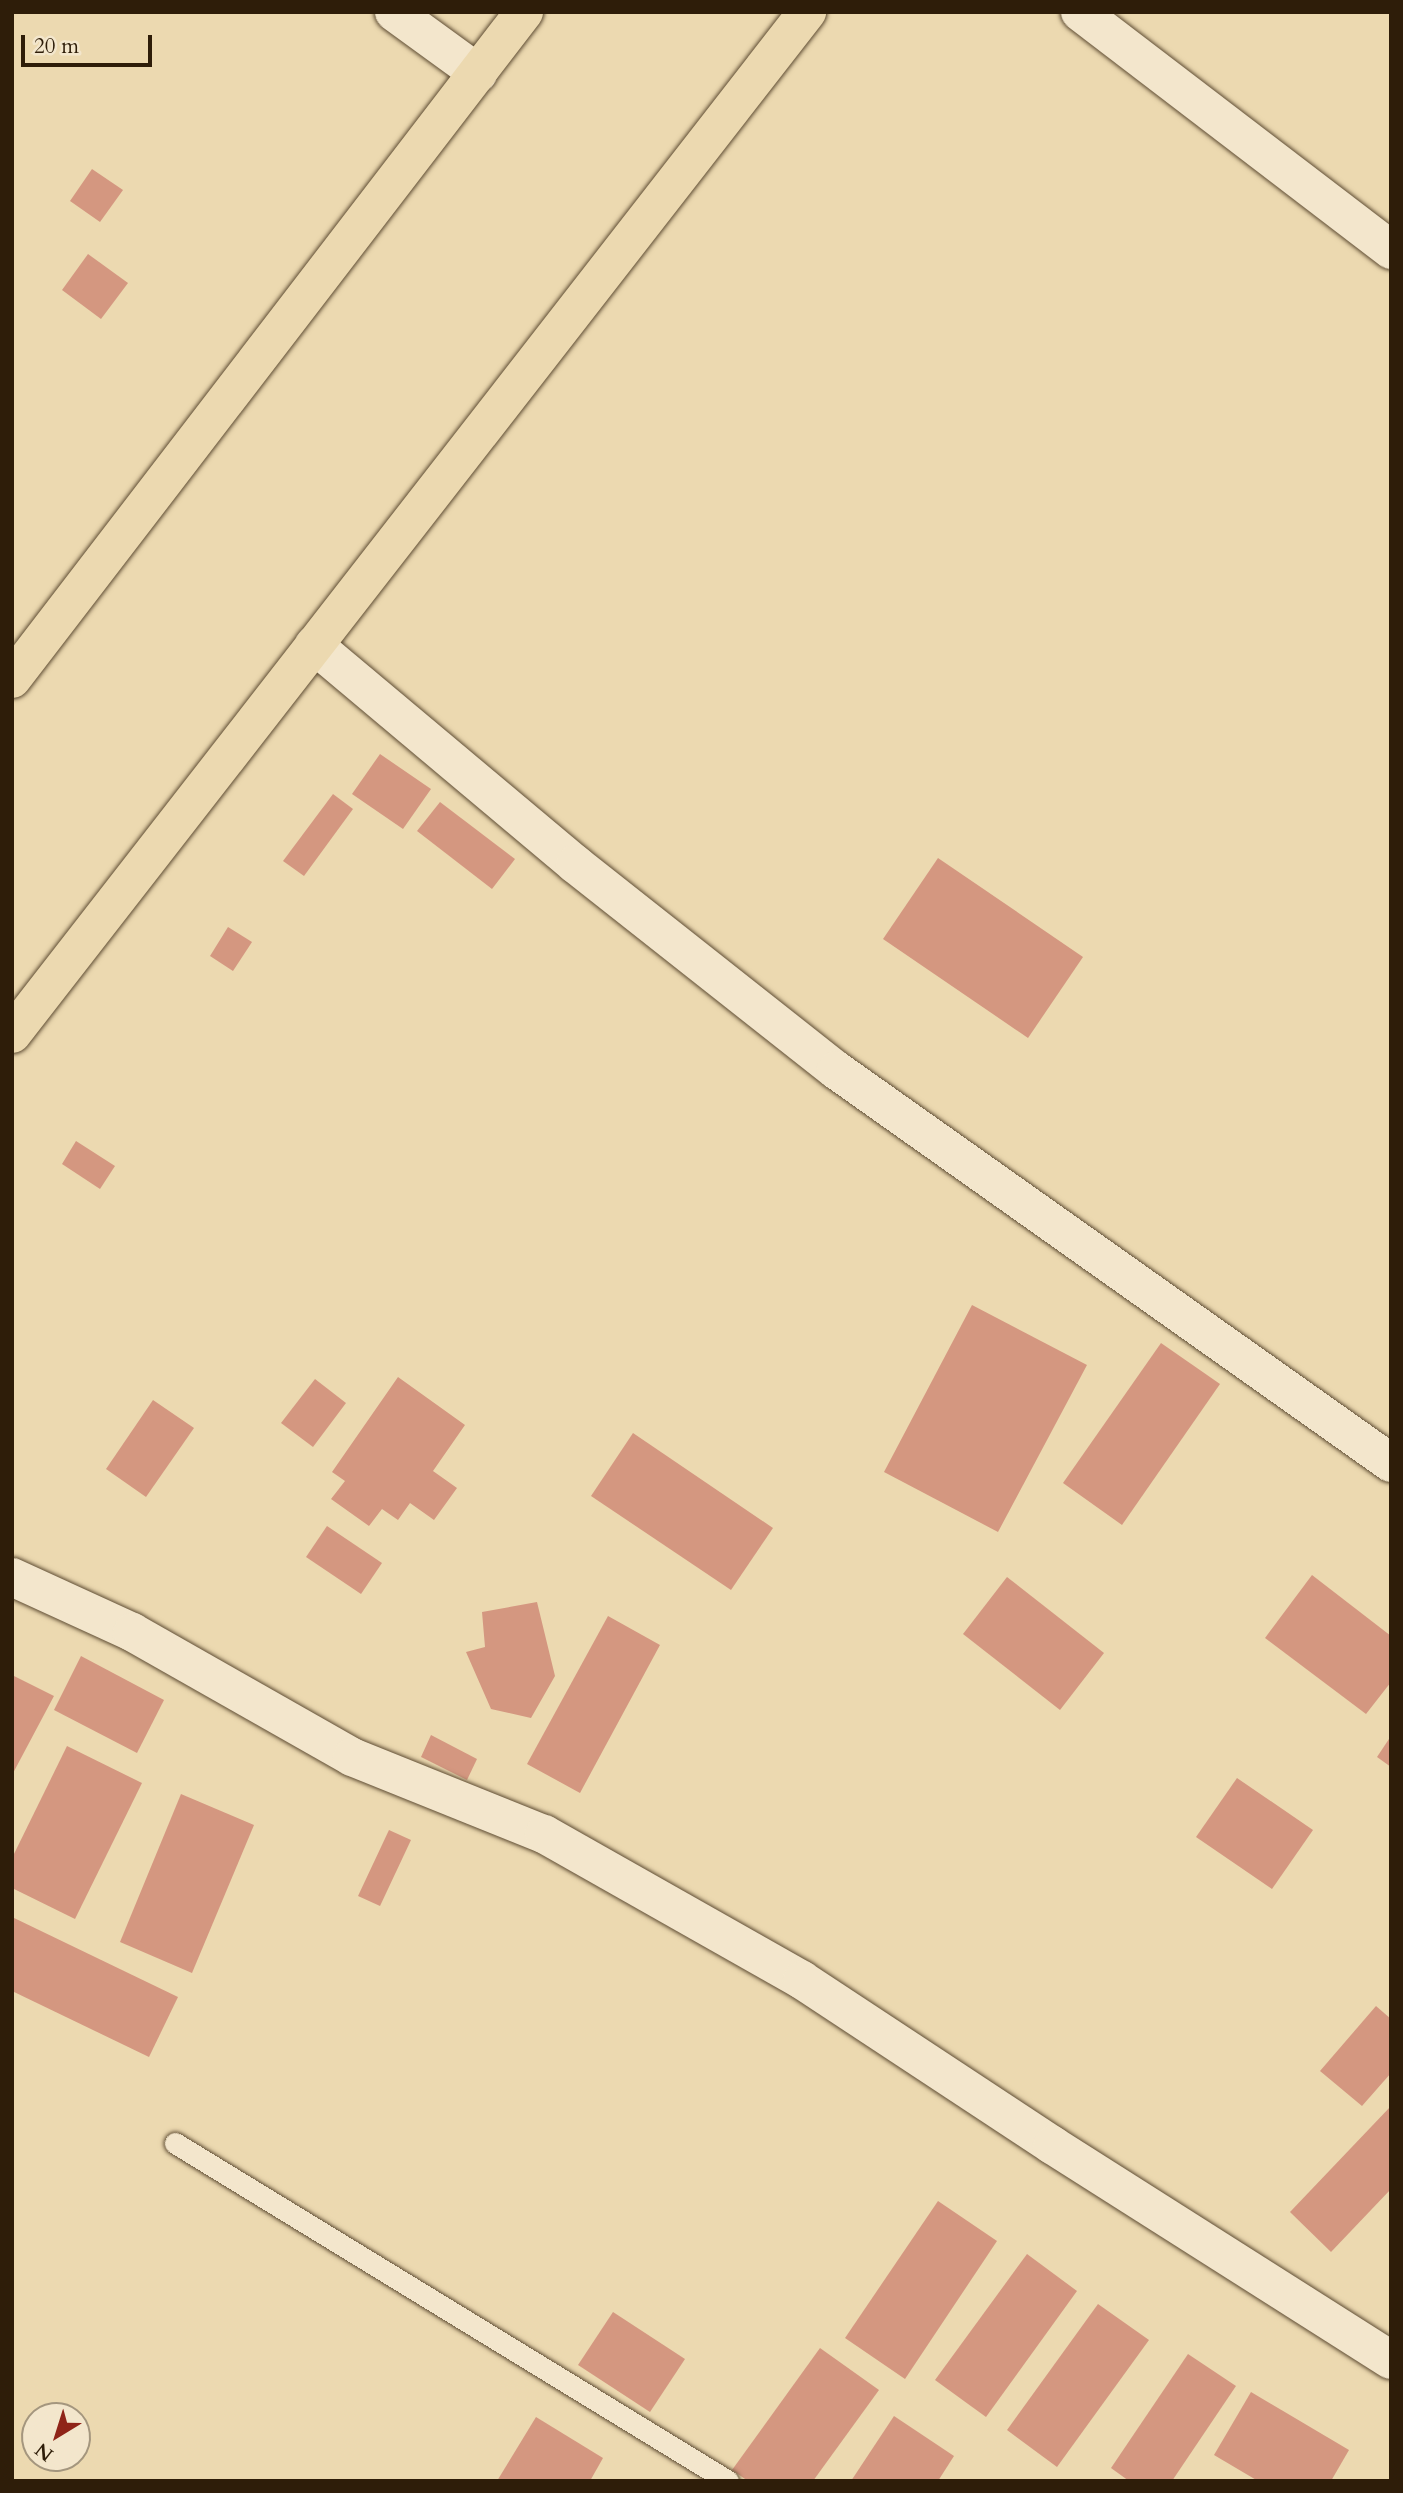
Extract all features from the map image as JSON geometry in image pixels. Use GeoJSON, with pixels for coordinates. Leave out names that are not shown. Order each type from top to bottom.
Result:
{"type":"FeatureCollection","features":[{"type":"Feature","properties":{"kind":"highway"},"geometry":{"type":"LineString","coordinates":[[12,680],[523,12]]}},
{"type":"Feature","properties":{"kind":"highway"},"geometry":{"type":"LineString","coordinates":[[12,1034],[807,12]]}},
{"type":"Feature","properties":{"kind":"street"},"geometry":{"type":"LineString","coordinates":[[394,12],[478,73]]}},
{"type":"Feature","properties":{"kind":"street"},"geometry":{"type":"LineString","coordinates":[[1080,12],[1391,250]]}},
{"type":"Feature","properties":{"kind":"street"},"geometry":{"type":"LineString","coordinates":[[314,645],[575,864],[836,1070],[1391,1463]]}},
{"type":"Feature","properties":{"kind":"street"},"geometry":{"type":"LineString","coordinates":[[12,1577],[132,1632],[352,1757],[544,1834],[802,1980],[1052,2145],[1391,2360]]}},
{"type":"Feature","properties":{"kind":"lane"},"geometry":{"type":"LineString","coordinates":[[175,2143],[728,2481]]}},
{"type":"Feature","properties":{"kind":"building"},"geometry":{"type":"Polygon","coordinates":[[[92,169],[123,190],[100,222],[70,201],[92,169]]]}},
{"type":"Feature","properties":{"kind":"building"},"geometry":{"type":"Polygon","coordinates":[[[88,254],[128,283],[101,319],[62,290],[88,254]]]}},
{"type":"Feature","properties":{"kind":"building"},"geometry":{"type":"Polygon","coordinates":[[[380,754],[431,789],[403,829],[352,794],[380,754]]]}},
{"type":"Feature","properties":{"kind":"building"},"geometry":{"type":"Polygon","coordinates":[[[333,794],[353,809],[304,876],[283,861],[333,794]]]}},
{"type":"Feature","properties":{"kind":"building"},"geometry":{"type":"Polygon","coordinates":[[[440,802],[515,859],[492,889],[417,831],[440,802]]]}},
{"type":"Feature","properties":{"kind":"building"},"geometry":{"type":"Polygon","coordinates":[[[938,858],[1083,957],[1028,1038],[883,939],[938,858]]]}},
{"type":"Feature","properties":{"kind":"building"},"geometry":{"type":"Polygon","coordinates":[[[228,927],[252,942],[233,971],[210,956],[228,927]]]}},
{"type":"Feature","properties":{"kind":"building"},"geometry":{"type":"Polygon","coordinates":[[[76,1141],[115,1166],[100,1189],[62,1164],[76,1141]]]}},
{"type":"Feature","properties":{"kind":"building"},"geometry":{"type":"Polygon","coordinates":[[[972,1305],[1087,1365],[998,1532],[884,1472],[972,1305]]]}},
{"type":"Feature","properties":{"kind":"building"},"geometry":{"type":"Polygon","coordinates":[[[1161,1343],[1220,1384],[1122,1525],[1063,1483],[1161,1343]]]}},
{"type":"Feature","properties":{"kind":"building"},"geometry":{"type":"Polygon","coordinates":[[[398,1377],[465,1425],[433,1471],[457,1488],[434,1520],[410,1503],[398,1520],[382,1509],[369,1526],[331,1499],[345,1481],[332,1472],[398,1377]]]}},
{"type":"Feature","properties":{"kind":"building"},"geometry":{"type":"Polygon","coordinates":[[[315,1379],[346,1403],[313,1447],[281,1423],[315,1379]]]}},
{"type":"Feature","properties":{"kind":"building"},"geometry":{"type":"Polygon","coordinates":[[[153,1400],[194,1428],[146,1497],[106,1469],[153,1400]]]}},
{"type":"Feature","properties":{"kind":"building"},"geometry":{"type":"Polygon","coordinates":[[[633,1433],[773,1528],[731,1590],[591,1496],[633,1433]]]}},
{"type":"Feature","properties":{"kind":"building"},"geometry":{"type":"Polygon","coordinates":[[[327,1526],[382,1563],[361,1594],[306,1557],[327,1526]]]}},
{"type":"Feature","properties":{"kind":"building"},"geometry":{"type":"Polygon","coordinates":[[[1312,1575],[1391,1636],[1391,1682],[1366,1714],[1265,1638],[1312,1575]]]}},
{"type":"Feature","properties":{"kind":"building"},"geometry":{"type":"Polygon","coordinates":[[[1007,1577],[1104,1653],[1060,1710],[963,1634],[1007,1577]]]}},
{"type":"Feature","properties":{"kind":"building"},"geometry":{"type":"Polygon","coordinates":[[[537,1602],[555,1676],[531,1718],[491,1709],[466,1652],[485,1647],[482,1612],[537,1602]]]}},
{"type":"Feature","properties":{"kind":"building"},"geometry":{"type":"Polygon","coordinates":[[[608,1616],[660,1645],[580,1793],[527,1764],[608,1616]]]}},
{"type":"Feature","properties":{"kind":"building"},"geometry":{"type":"Polygon","coordinates":[[[81,1656],[164,1700],[137,1753],[54,1710],[81,1656]]]}},
{"type":"Feature","properties":{"kind":"building"},"geometry":{"type":"Polygon","coordinates":[[[12,1675],[54,1696],[12,1775],[12,1675]]]}},
{"type":"Feature","properties":{"kind":"building"},"geometry":{"type":"Polygon","coordinates":[[[431,1735],[477,1759],[467,1780],[421,1757],[431,1735]]]}},
{"type":"Feature","properties":{"kind":"building"},"geometry":{"type":"Polygon","coordinates":[[[1391,1736],[1391,1767],[1377,1757],[1391,1736]]]}},
{"type":"Feature","properties":{"kind":"building"},"geometry":{"type":"Polygon","coordinates":[[[67,1746],[142,1783],[75,1919],[12,1888],[12,1858],[67,1746]]]}},
{"type":"Feature","properties":{"kind":"building"},"geometry":{"type":"Polygon","coordinates":[[[1237,1778],[1313,1830],[1272,1889],[1196,1837],[1237,1778]]]}},
{"type":"Feature","properties":{"kind":"building"},"geometry":{"type":"Polygon","coordinates":[[[181,1794],[254,1825],[192,1973],[120,1942],[181,1794]]]}},
{"type":"Feature","properties":{"kind":"building"},"geometry":{"type":"Polygon","coordinates":[[[389,1830],[411,1840],[380,1906],[358,1896],[389,1830]]]}},
{"type":"Feature","properties":{"kind":"building"},"geometry":{"type":"Polygon","coordinates":[[[12,1917],[178,1997],[149,2057],[12,1991],[12,1917]]]}},
{"type":"Feature","properties":{"kind":"building"},"geometry":{"type":"Polygon","coordinates":[[[1376,2006],[1391,2019],[1391,2073],[1362,2106],[1320,2071],[1376,2006]]]}},
{"type":"Feature","properties":{"kind":"building"},"geometry":{"type":"Polygon","coordinates":[[[1391,2106],[1391,2189],[1331,2252],[1290,2212],[1391,2106]]]}},
{"type":"Feature","properties":{"kind":"building"},"geometry":{"type":"Polygon","coordinates":[[[938,2201],[997,2241],[905,2379],[845,2338],[938,2201]]]}},
{"type":"Feature","properties":{"kind":"building"},"geometry":{"type":"Polygon","coordinates":[[[1027,2254],[1077,2291],[986,2417],[935,2380],[1027,2254]]]}},
{"type":"Feature","properties":{"kind":"building"},"geometry":{"type":"Polygon","coordinates":[[[1098,2304],[1149,2340],[1057,2467],[1007,2430],[1098,2304]]]}},
{"type":"Feature","properties":{"kind":"building"},"geometry":{"type":"Polygon","coordinates":[[[613,2312],[685,2359],[650,2412],[578,2365],[613,2312]]]}},
{"type":"Feature","properties":{"kind":"building"},"geometry":{"type":"Polygon","coordinates":[[[820,2348],[879,2390],[813,2481],[748,2481],[732,2470],[820,2348]]]}},
{"type":"Feature","properties":{"kind":"building"},"geometry":{"type":"Polygon","coordinates":[[[1188,2354],[1236,2386],[1172,2481],[1129,2481],[1111,2468],[1188,2354]]]}},
{"type":"Feature","properties":{"kind":"building"},"geometry":{"type":"Polygon","coordinates":[[[1251,2392],[1349,2450],[1331,2481],[1258,2481],[1214,2455],[1251,2392]]]}},
{"type":"Feature","properties":{"kind":"building"},"geometry":{"type":"Polygon","coordinates":[[[894,2416],[954,2456],[938,2481],[851,2481],[894,2416]]]}},
{"type":"Feature","properties":{"kind":"building"},"geometry":{"type":"Polygon","coordinates":[[[536,2417],[603,2458],[590,2481],[497,2481],[536,2417]]]}}]}
